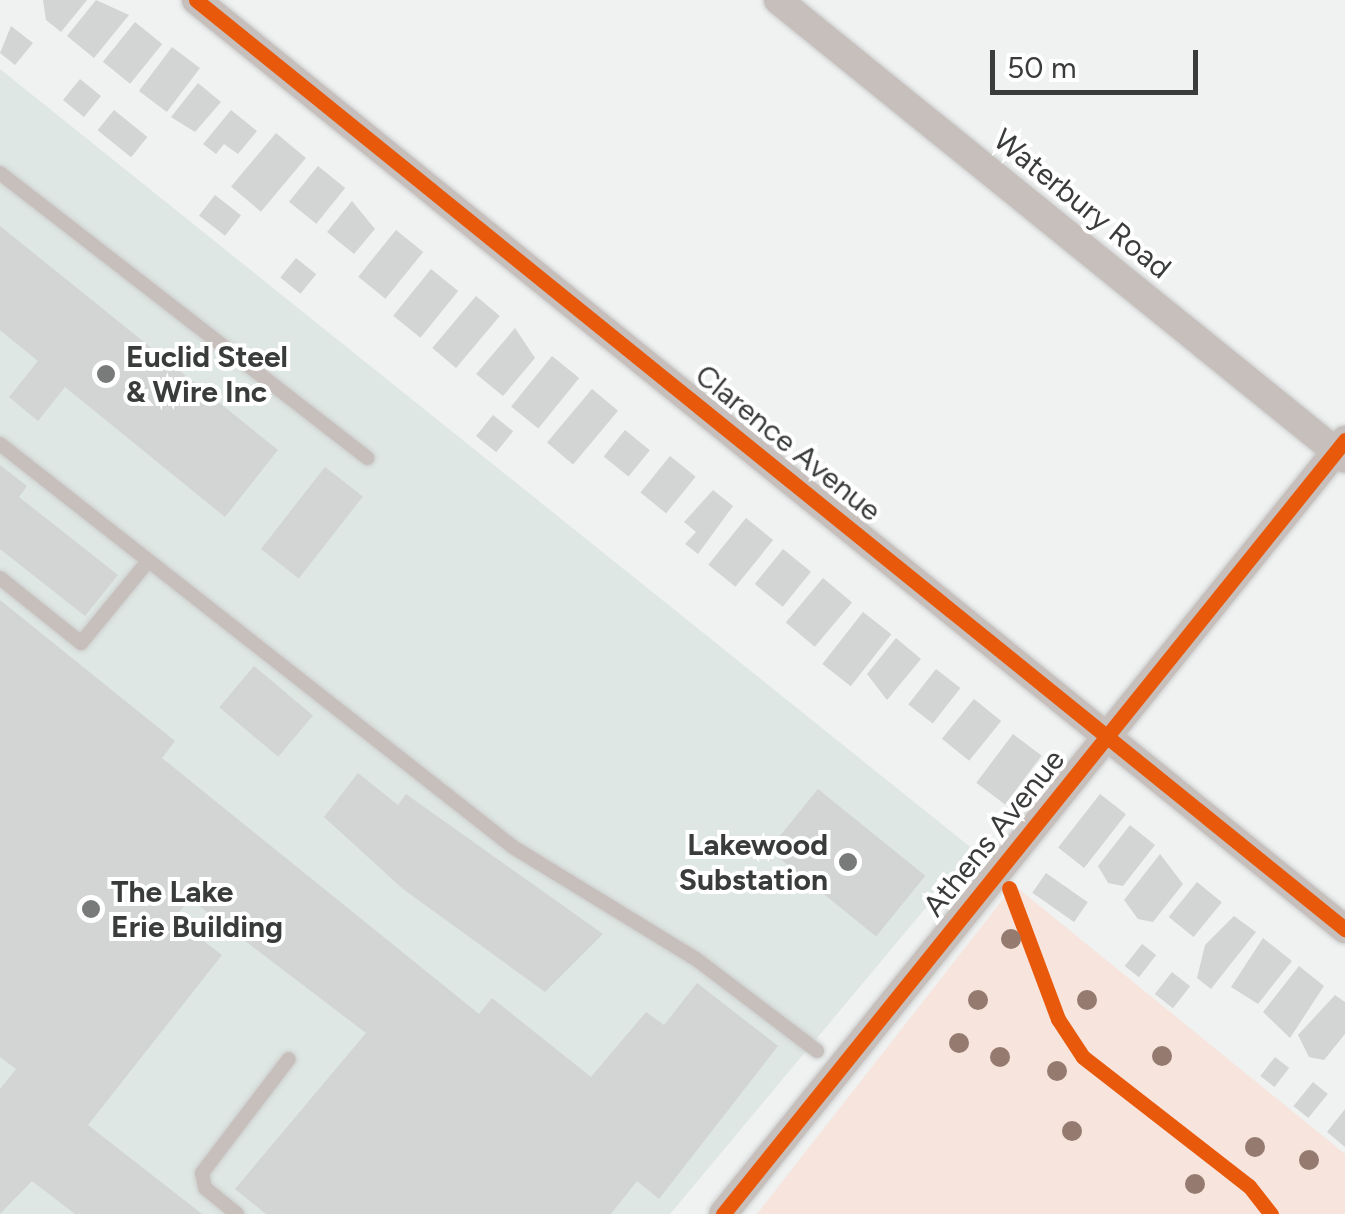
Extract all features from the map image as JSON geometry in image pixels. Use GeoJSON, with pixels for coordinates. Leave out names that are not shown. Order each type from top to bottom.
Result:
{"type":"FeatureCollection","features":[{"type":"Feature","properties":{"kind":"street","name":"Clarence Avenue"},"geometry":{"type":"LineString","coordinates":[[196,0],[1345,929]]}},
{"type":"Feature","properties":{"kind":"street","name":"Waterbury Road"},"geometry":{"type":"LineString","coordinates":[[778,0],[1342,450]]}},
{"type":"Feature","properties":{"kind":"street","name":"Athens Avenue"},"geometry":{"type":"LineString","coordinates":[[722,1214],[1342,450]]}},
{"type":"Feature","properties":{"kind":"lane"},"geometry":{"type":"LineString","coordinates":[[0,173],[366,458]]}},
{"type":"Feature","properties":{"kind":"lane"},"geometry":{"type":"LineString","coordinates":[[0,444],[513,846],[696,959],[817,1050]]}},
{"type":"Feature","properties":{"kind":"lane"},"geometry":{"type":"LineString","coordinates":[[0,578],[80,643],[148,561]]}},
{"type":"Feature","properties":{"kind":"lane"},"geometry":{"type":"LineString","coordinates":[[237,1214],[204,1188],[202,1173],[289,1059]]}},
{"type":"Feature","properties":{"kind":"shaded area"},"geometry":{"type":"Polygon","coordinates":[[[0,69],[974,850],[670,1214],[0,1214],[0,69]]]}},
{"type":"Feature","properties":{"kind":"shaded area"},"geometry":{"type":"Polygon","coordinates":[[[1014,885],[1345,1154],[1345,1214],[757,1214],[1014,885]]]}},
{"type":"Feature","properties":{"kind":"building"},"geometry":{"type":"Polygon","coordinates":[[[43,0],[87,0],[61,32],[46,20],[43,0]]]}},
{"type":"Feature","properties":{"kind":"building"},"geometry":{"type":"Polygon","coordinates":[[[96,0],[129,15],[94,58],[67,36],[96,0]]]}},
{"type":"Feature","properties":{"kind":"building"},"geometry":{"type":"Polygon","coordinates":[[[135,22],[162,44],[130,84],[103,62],[135,22]]]}},
{"type":"Feature","properties":{"kind":"building"},"geometry":{"type":"Polygon","coordinates":[[[11,26],[33,43],[15,65],[0,53],[11,26]]]}},
{"type":"Feature","properties":{"kind":"building"},"geometry":{"type":"Polygon","coordinates":[[[172,47],[200,68],[167,112],[139,91],[172,47]]]}},
{"type":"Feature","properties":{"kind":"building"},"geometry":{"type":"Polygon","coordinates":[[[80,79],[101,96],[84,117],[63,100],[80,79]]]}},
{"type":"Feature","properties":{"kind":"building"},"geometry":{"type":"Polygon","coordinates":[[[198,83],[221,102],[195,132],[171,117],[198,83]]]}},
{"type":"Feature","properties":{"kind":"building"},"geometry":{"type":"Polygon","coordinates":[[[114,110],[147,137],[131,157],[98,130],[114,110]]]}},
{"type":"Feature","properties":{"kind":"building"},"geometry":{"type":"Polygon","coordinates":[[[231,110],[257,131],[238,154],[224,144],[216,154],[203,144],[231,110]]]}},
{"type":"Feature","properties":{"kind":"building"},"geometry":{"type":"Polygon","coordinates":[[[276,133],[306,158],[261,212],[231,187],[276,133]]]}},
{"type":"Feature","properties":{"kind":"building"},"geometry":{"type":"Polygon","coordinates":[[[318,166],[345,188],[316,224],[289,202],[318,166]]]}},
{"type":"Feature","properties":{"kind":"building"},"geometry":{"type":"Polygon","coordinates":[[[215,195],[241,215],[225,236],[199,215],[215,195]]]}},
{"type":"Feature","properties":{"kind":"building"},"geometry":{"type":"Polygon","coordinates":[[[352,201],[375,229],[354,254],[327,232],[352,201]]]}},
{"type":"Feature","properties":{"kind":"building","name":"Euclid Steel & Wire Inc"},"geometry":{"type":"Polygon","coordinates":[[[0,226],[278,450],[225,517],[65,387],[38,421],[9,397],[38,361],[0,330],[0,226]]]}},
{"type":"Feature","properties":{"kind":"building"},"geometry":{"type":"Polygon","coordinates":[[[396,230],[423,252],[385,299],[358,277],[396,230]]]}},
{"type":"Feature","properties":{"kind":"building"},"geometry":{"type":"Polygon","coordinates":[[[296,258],[316,274],[300,294],[280,277],[296,258]]]}},
{"type":"Feature","properties":{"kind":"building"},"geometry":{"type":"Polygon","coordinates":[[[431,269],[458,291],[420,338],[393,316],[431,269]]]}},
{"type":"Feature","properties":{"kind":"building"},"geometry":{"type":"Polygon","coordinates":[[[476,296],[500,316],[456,368],[432,348],[476,296]]]}},
{"type":"Feature","properties":{"kind":"building"},"geometry":{"type":"Polygon","coordinates":[[[515,328],[535,358],[503,396],[476,374],[515,328]]]}},
{"type":"Feature","properties":{"kind":"building"},"geometry":{"type":"Polygon","coordinates":[[[552,356],[579,378],[538,429],[511,407],[552,356]]]}},
{"type":"Feature","properties":{"kind":"building"},"geometry":{"type":"Polygon","coordinates":[[[592,389],[618,411],[573,464],[547,443],[592,389]]]}},
{"type":"Feature","properties":{"kind":"building"},"geometry":{"type":"Polygon","coordinates":[[[493,415],[513,431],[496,452],[476,436],[493,415]]]}},
{"type":"Feature","properties":{"kind":"building"},"geometry":{"type":"Polygon","coordinates":[[[625,430],[650,450],[628,477],[604,456],[625,430]]]}},
{"type":"Feature","properties":{"kind":"building"},"geometry":{"type":"Polygon","coordinates":[[[670,456],[696,477],[666,513],[640,493],[670,456]]]}},
{"type":"Feature","properties":{"kind":"building"},"geometry":{"type":"Polygon","coordinates":[[[0,465],[27,486],[19,497],[118,575],[85,616],[0,549],[0,465]]]}},
{"type":"Feature","properties":{"kind":"building"},"geometry":{"type":"Polygon","coordinates":[[[325,467],[363,497],[299,579],[261,549],[325,467]]]}},
{"type":"Feature","properties":{"kind":"building"},"geometry":{"type":"Polygon","coordinates":[[[713,490],[733,506],[698,554],[685,544],[696,532],[684,522],[713,490]]]}},
{"type":"Feature","properties":{"kind":"building"},"geometry":{"type":"Polygon","coordinates":[[[746,518],[773,540],[735,587],[708,565],[746,518]]]}},
{"type":"Feature","properties":{"kind":"building"},"geometry":{"type":"Polygon","coordinates":[[[783,549],[811,572],[783,607],[755,584],[783,549]]]}},
{"type":"Feature","properties":{"kind":"building"},"geometry":{"type":"Polygon","coordinates":[[[823,578],[852,602],[815,647],[786,622],[823,578]]]}},
{"type":"Feature","properties":{"kind":"building","name":"The Lake Erie Building"},"geometry":{"type":"Polygon","coordinates":[[[0,600],[175,741],[162,758],[479,1014],[492,998],[591,1077],[646,1012],[664,1025],[697,983],[778,1046],[659,1199],[637,1181],[611,1214],[266,1214],[235,1189],[366,1033],[190,899],[174,918],[222,955],[88,1125],[202,1214],[75,1214],[32,1181],[0,1214],[0,1089],[16,1069],[0,1057],[0,600]]]}},
{"type":"Feature","properties":{"kind":"building"},"geometry":{"type":"Polygon","coordinates":[[[863,612],[891,634],[851,686],[822,664],[863,612]]]}},
{"type":"Feature","properties":{"kind":"building"},"geometry":{"type":"Polygon","coordinates":[[[896,638],[921,659],[887,700],[867,674],[896,638]]]}},
{"type":"Feature","properties":{"kind":"building"},"geometry":{"type":"Polygon","coordinates":[[[254,666],[313,715],[278,757],[219,707],[254,666]]]}},
{"type":"Feature","properties":{"kind":"building"},"geometry":{"type":"Polygon","coordinates":[[[936,669],[960,688],[933,724],[908,704],[936,669]]]}},
{"type":"Feature","properties":{"kind":"building"},"geometry":{"type":"Polygon","coordinates":[[[974,699],[1001,721],[969,761],[942,739],[974,699]]]}},
{"type":"Feature","properties":{"kind":"building"},"geometry":{"type":"Polygon","coordinates":[[[1013,734],[1042,756],[1005,804],[976,783],[1013,734]]]}},
{"type":"Feature","properties":{"kind":"building"},"geometry":{"type":"Polygon","coordinates":[[[358,773],[398,805],[406,794],[603,934],[545,992],[403,889],[324,817],[358,773]]]}},
{"type":"Feature","properties":{"kind":"building","name":"Lakewood Substation"},"geometry":{"type":"Polygon","coordinates":[[[818,789],[925,876],[876,936],[769,850],[818,789]]]}},
{"type":"Feature","properties":{"kind":"building"},"geometry":{"type":"Polygon","coordinates":[[[1100,794],[1126,814],[1084,868],[1058,848],[1100,794]]]}},
{"type":"Feature","properties":{"kind":"building"},"geometry":{"type":"Polygon","coordinates":[[[1130,825],[1155,845],[1123,886],[1108,883],[1098,866],[1130,825]]]}},
{"type":"Feature","properties":{"kind":"building"},"geometry":{"type":"Polygon","coordinates":[[[1160,854],[1183,884],[1153,922],[1138,919],[1124,900],[1160,854]]]}},
{"type":"Feature","properties":{"kind":"building"},"geometry":{"type":"Polygon","coordinates":[[[1046,873],[1088,902],[1074,922],[1032,893],[1046,873]]]}},
{"type":"Feature","properties":{"kind":"building"},"geometry":{"type":"Polygon","coordinates":[[[1197,882],[1222,902],[1194,937],[1169,917],[1197,882]]]}},
{"type":"Feature","properties":{"kind":"building"},"geometry":{"type":"Polygon","coordinates":[[[1234,916],[1256,932],[1211,989],[1197,978],[1205,945],[1234,916]]]}},
{"type":"Feature","properties":{"kind":"building"},"geometry":{"type":"Polygon","coordinates":[[[1263,938],[1292,961],[1258,1004],[1231,987],[1263,938]]]}},
{"type":"Feature","properties":{"kind":"building"},"geometry":{"type":"Polygon","coordinates":[[[1142,944],[1156,955],[1139,977],[1125,966],[1142,944]]]}},
{"type":"Feature","properties":{"kind":"building"},"geometry":{"type":"Polygon","coordinates":[[[1299,966],[1324,986],[1290,1038],[1263,1012],[1299,966]]]}},
{"type":"Feature","properties":{"kind":"building"},"geometry":{"type":"Polygon","coordinates":[[[1172,972],[1190,986],[1173,1008],[1155,994],[1172,972]]]}},
{"type":"Feature","properties":{"kind":"building"},"geometry":{"type":"Polygon","coordinates":[[[1335,995],[1345,1002],[1345,1034],[1324,1060],[1309,1057],[1298,1035],[1335,995]]]}},
{"type":"Feature","properties":{"kind":"building"},"geometry":{"type":"Polygon","coordinates":[[[1275,1057],[1289,1068],[1274,1087],[1260,1076],[1275,1057]]]}},
{"type":"Feature","properties":{"kind":"building"},"geometry":{"type":"Polygon","coordinates":[[[1313,1082],[1328,1094],[1308,1118],[1293,1106],[1313,1082]]]}},
{"type":"Feature","properties":{"kind":"building"},"geometry":{"type":"Polygon","coordinates":[[[1345,1109],[1345,1147],[1327,1132],[1345,1109]]]}},
{"type":"Feature","properties":{"kind":"cycle path"},"geometry":{"type":"LineString","coordinates":[[196,0],[1345,929]]}},
{"type":"Feature","properties":{"kind":"cycle path"},"geometry":{"type":"LineString","coordinates":[[723,1214],[1345,440]]}},
{"type":"Feature","properties":{"kind":"cycle path"},"geometry":{"type":"LineString","coordinates":[[1009,888],[1058,1019],[1083,1057],[1249,1186],[1271,1214]]}},
{"type":"Feature","properties":{"kind":"place","name":"Euclid Steel & Wire Inc"},"geometry":{"type":"Point","coordinates":[106,374]}},
{"type":"Feature","properties":{"kind":"place","name":"Lakewood Substation"},"geometry":{"type":"Point","coordinates":[848,862]}},
{"type":"Feature","properties":{"kind":"place","name":"The Lake Erie Building"},"geometry":{"type":"Point","coordinates":[91,909]}}]}
